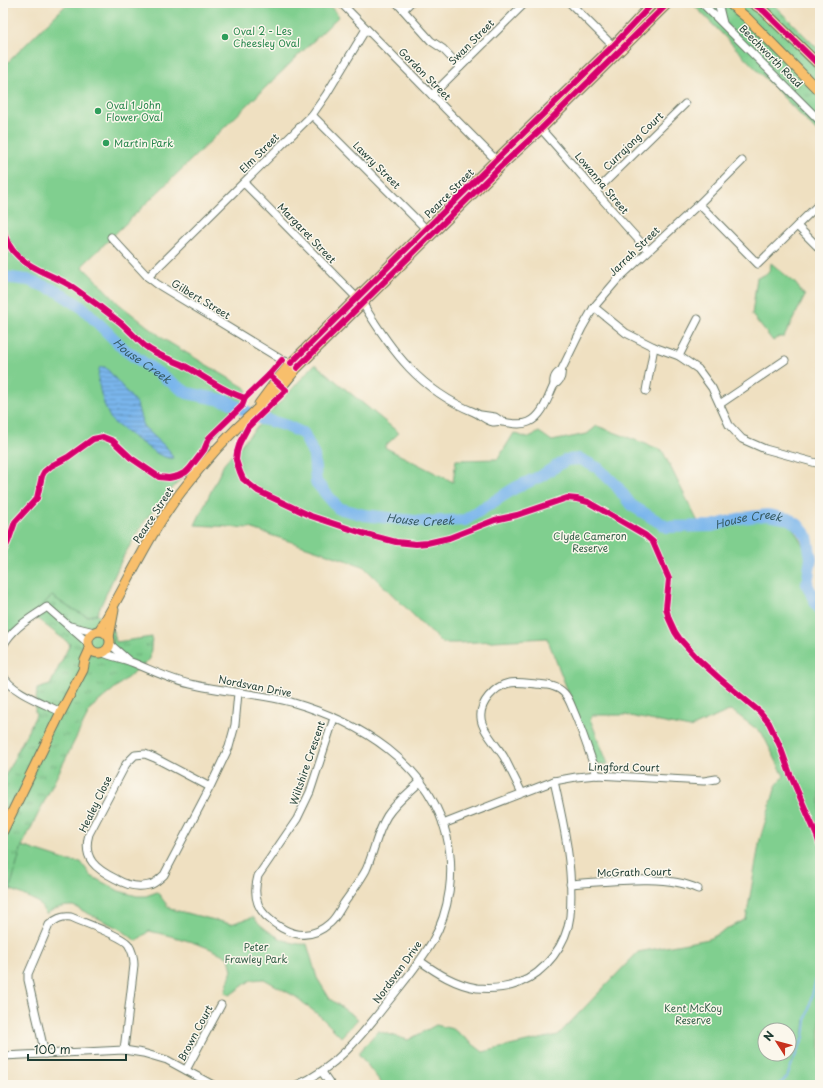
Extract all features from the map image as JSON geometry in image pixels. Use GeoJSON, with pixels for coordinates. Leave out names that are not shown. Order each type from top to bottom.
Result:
{"type":"FeatureCollection","features":[{"type":"Feature","properties":{"kind":"main road","name":"Pearce Street"},"geometry":{"type":"LineString","coordinates":[[616,49],[653,3]]}},
{"type":"Feature","properties":{"kind":"main road","name":"Pearce Street"},"geometry":{"type":"LineString","coordinates":[[360,301],[427,230],[538,126],[616,49],[668,3]]}},
{"type":"Feature","properties":{"kind":"main road","name":"Beechworth Road"},"geometry":{"type":"LineString","coordinates":[[729,3],[747,18],[820,92]]}},
{"type":"Feature","properties":{"kind":"main road"},"geometry":{"type":"LineString","coordinates":[[752,3],[764,11],[820,66]]}},
{"type":"Feature","properties":{"kind":"main road","name":"Pearce Street"},"geometry":{"type":"LineString","coordinates":[[97,632],[115,605],[142,553],[168,509],[195,474],[256,410],[261,400],[294,366],[498,163]]}},
{"type":"Feature","properties":{"kind":"main road","name":"Pearce Street"},"geometry":{"type":"LineString","coordinates":[[110,640],[115,605]]}},
{"type":"Feature","properties":{"kind":"main road"},"geometry":{"type":"LineString","coordinates":[[3,831],[83,670],[89,646],[89,637],[97,632],[104,632],[110,640],[108,649],[83,670]]}},
{"type":"Feature","properties":{"kind":"main road"},"geometry":{"type":"LineString","coordinates":[[89,646],[96,653],[102,653]]}},
{"type":"Feature","properties":{"kind":"street","name":"Gordon Street"},"geometry":{"type":"LineString","coordinates":[[341,3],[498,163]]}},
{"type":"Feature","properties":{"kind":"street"},"geometry":{"type":"LineString","coordinates":[[398,3],[431,41],[443,49],[460,67]]}},
{"type":"Feature","properties":{"kind":"street"},"geometry":{"type":"LineString","coordinates":[[404,9],[410,3]]}},
{"type":"Feature","properties":{"kind":"street","name":"Swan Street"},"geometry":{"type":"LineString","coordinates":[[432,95],[516,6],[525,3]]}},
{"type":"Feature","properties":{"kind":"street"},"geometry":{"type":"LineString","coordinates":[[570,3],[616,49]]}},
{"type":"Feature","properties":{"kind":"street"},"geometry":{"type":"LineString","coordinates":[[718,3],[723,23]]}},
{"type":"Feature","properties":{"kind":"street","name":"Beechworth Road"},"geometry":{"type":"LineString","coordinates":[[703,4],[820,121]]}},
{"type":"Feature","properties":{"kind":"street","name":"Elm Street"},"geometry":{"type":"LineString","coordinates":[[148,277],[312,115],[326,95],[366,29]]}},
{"type":"Feature","properties":{"kind":"street","name":"Currajong Court"},"geometry":{"type":"LineString","coordinates":[[595,192],[685,104]]}},
{"type":"Feature","properties":{"kind":"street","name":"Lawry Street"},"geometry":{"type":"LineString","coordinates":[[312,115],[427,230]]}},
{"type":"Feature","properties":{"kind":"street","name":"Lowanna Street"},"geometry":{"type":"LineString","coordinates":[[538,126],[648,250]]}},
{"type":"Feature","properties":{"kind":"street","name":"Jarrah Street"},"geometry":{"type":"LineString","coordinates":[[360,301],[395,352],[424,382],[453,403],[479,414],[495,417],[501,421],[515,424],[522,424],[533,420],[542,410],[554,385],[558,383],[562,375],[561,371],[594,307],[617,280],[742,162]]}},
{"type":"Feature","properties":{"kind":"street","name":"Margaret Street"},"geometry":{"type":"LineString","coordinates":[[244,182],[360,301]]}},
{"type":"Feature","properties":{"kind":"street"},"geometry":{"type":"LineString","coordinates":[[699,204],[758,264],[820,203]]}},
{"type":"Feature","properties":{"kind":"street"},"geometry":{"type":"LineString","coordinates":[[796,226],[820,249]]}},
{"type":"Feature","properties":{"kind":"street","name":"Gilbert Street"},"geometry":{"type":"LineString","coordinates":[[111,237],[148,277],[157,284],[294,366]]}},
{"type":"Feature","properties":{"kind":"street"},"geometry":{"type":"LineString","coordinates":[[594,307],[626,333],[654,347],[679,356],[698,369],[712,388],[720,404],[722,413],[729,425],[742,439],[765,449],[820,464]]}},
{"type":"Feature","properties":{"kind":"street"},"geometry":{"type":"LineString","coordinates":[[679,356],[698,319]]}},
{"type":"Feature","properties":{"kind":"street"},"geometry":{"type":"LineString","coordinates":[[646,391],[654,347]]}},
{"type":"Feature","properties":{"kind":"street"},"geometry":{"type":"LineString","coordinates":[[720,404],[785,360]]}},
{"type":"Feature","properties":{"kind":"street"},"geometry":{"type":"LineString","coordinates":[[3,646],[15,630],[31,616],[47,607],[89,646]]}},
{"type":"Feature","properties":{"kind":"street"},"geometry":{"type":"LineString","coordinates":[[68,626],[97,632]]}},
{"type":"Feature","properties":{"kind":"street","name":"Nordsvan Drive"},"geometry":{"type":"LineString","coordinates":[[110,640],[130,661]]}},
{"type":"Feature","properties":{"kind":"street","name":"Nordsvan Drive"},"geometry":{"type":"LineString","coordinates":[[102,653],[115,658],[130,661],[160,675],[193,685],[291,702],[350,724],[379,742],[403,761],[421,781],[436,806],[443,824],[449,847],[451,870],[449,893],[443,915],[434,937],[420,962],[361,1035],[322,1072],[298,1085]]}},
{"type":"Feature","properties":{"kind":"street"},"geometry":{"type":"LineString","coordinates":[[4,681],[17,690],[61,712]]}},
{"type":"Feature","properties":{"kind":"street"},"geometry":{"type":"LineString","coordinates":[[522,793],[504,758],[483,727],[481,718],[486,699],[496,688],[506,683],[514,682],[549,685],[558,688],[565,694],[578,722],[598,775]]}},
{"type":"Feature","properties":{"kind":"street","name":"Healey Close"},"geometry":{"type":"LineString","coordinates":[[210,787],[155,758],[145,754],[136,755],[126,764],[89,834],[87,847],[93,864],[101,872],[123,883],[133,886],[142,886],[154,883],[164,875],[210,787],[229,747],[235,725],[238,692]]}},
{"type":"Feature","properties":{"kind":"street","name":"Wiltshire Crescent"},"geometry":{"type":"LineString","coordinates":[[334,718],[310,792],[297,819],[258,876],[255,886],[256,896],[262,912],[278,925],[289,932],[301,935],[315,932],[331,922],[366,870],[382,825],[388,815],[394,807],[421,781]]}},
{"type":"Feature","properties":{"kind":"street","name":"Lingford Court"},"geometry":{"type":"LineString","coordinates":[[443,824],[554,781],[598,775],[704,781],[716,780]]}},
{"type":"Feature","properties":{"kind":"street"},"geometry":{"type":"LineString","coordinates":[[420,962],[447,978],[462,984],[478,988],[506,987],[519,983],[545,966],[554,956],[568,928],[570,916],[570,884],[566,836],[554,781]]}},
{"type":"Feature","properties":{"kind":"street","name":"McGrath Court"},"geometry":{"type":"LineString","coordinates":[[570,884],[669,881],[688,884],[698,889]]}},
{"type":"Feature","properties":{"kind":"street"},"geometry":{"type":"LineString","coordinates":[[45,1054],[28,980],[28,974],[49,925],[55,920],[65,916],[71,917],[117,937],[126,943],[130,948],[133,955],[134,965],[124,1050]]}},
{"type":"Feature","properties":{"kind":"street","name":"Brown Court"},"geometry":{"type":"LineString","coordinates":[[186,1070],[221,1005]]}},
{"type":"Feature","properties":{"kind":"street"},"geometry":{"type":"LineString","coordinates":[[3,1056],[124,1050],[143,1052],[161,1058],[213,1085]]}},
{"type":"Feature","properties":{"kind":"street"},"geometry":{"type":"LineString","coordinates":[[322,1072],[331,1085]]}},
{"type":"Feature","properties":{"kind":"green space"},"geometry":{"type":"Polygon","coordinates":[[[68,3],[327,3],[339,16],[82,266],[119,304],[165,340],[247,389],[240,408],[224,424],[186,473],[146,519],[123,557],[97,614],[87,616],[70,608],[52,596],[30,616],[3,645],[3,67],[68,3]]]}},
{"type":"Feature","properties":{"kind":"green space"},"geometry":{"type":"Polygon","coordinates":[[[692,3],[772,3],[820,51],[820,135],[692,3]]]}},
{"type":"Feature","properties":{"kind":"green space"},"geometry":{"type":"Polygon","coordinates":[[[771,263],[795,283],[805,296],[784,337],[779,337],[773,341],[752,315],[757,277],[763,276],[767,273],[771,263]]]}},
{"type":"Feature","properties":{"kind":"green space","name":"Clyde Cameron Reserve"},"geometry":{"type":"Polygon","coordinates":[[[315,364],[399,433],[384,447],[453,482],[456,460],[498,459],[514,433],[527,438],[539,432],[552,441],[587,434],[597,426],[662,450],[699,524],[730,525],[754,520],[782,519],[790,523],[807,552],[810,585],[820,608],[820,947],[818,941],[817,944],[820,949],[820,1085],[779,1085],[787,1077],[790,1069],[786,1077],[778,1085],[383,1085],[358,1053],[378,1031],[408,1040],[436,1025],[453,1029],[483,1052],[558,1035],[638,952],[709,939],[746,919],[760,839],[776,786],[784,776],[762,733],[731,710],[690,728],[625,715],[593,715],[590,719],[608,764],[597,765],[547,638],[442,643],[363,566],[250,528],[195,525],[225,462],[315,364]]]}},
{"type":"Feature","properties":{"kind":"green space"},"geometry":{"type":"Polygon","coordinates":[[[52,596],[70,608],[87,616],[97,614],[114,632],[116,642],[152,637],[150,659],[91,708],[22,846],[10,889],[3,903],[3,780],[36,715],[37,689],[50,685],[70,644],[31,614],[52,596]]]}},
{"type":"Feature","properties":{"kind":"green space","name":"Peter Frawley Park"},"geometry":{"type":"Polygon","coordinates":[[[22,846],[68,861],[81,862],[91,876],[119,891],[137,896],[146,896],[157,892],[170,909],[231,924],[253,917],[270,932],[284,940],[292,943],[307,944],[317,978],[330,999],[358,1019],[341,1037],[321,1017],[296,997],[264,979],[251,980],[230,995],[225,993],[232,970],[229,958],[220,953],[180,938],[149,931],[136,941],[122,930],[73,906],[65,906],[52,910],[46,914],[38,902],[10,889],[22,846]]]}},
{"type":"Feature","properties":{"kind":"water"},"geometry":{"type":"Polygon","coordinates":[[[100,367],[105,367],[108,370],[137,404],[143,426],[169,450],[173,458],[167,458],[158,454],[112,421],[106,410],[99,386],[98,379],[100,367]]]}},
{"type":"Feature","properties":{"kind":"waterway","name":"House Creek"},"geometry":{"type":"LineString","coordinates":[[3,277],[28,280],[57,291],[83,308],[125,350],[187,393],[227,401],[261,419],[287,426],[304,434],[314,456],[316,482],[338,508],[364,515],[423,522],[465,520],[515,488],[541,476],[566,460],[580,459],[598,468],[616,485],[631,505],[667,527],[712,526],[742,518],[767,515],[789,519],[798,525],[807,536],[811,558],[807,584],[816,604],[820,609]]}},
{"type":"Feature","properties":{"kind":"waterway"},"geometry":{"type":"LineString","coordinates":[[820,937],[818,944],[820,947]]}},
{"type":"Feature","properties":{"kind":"waterway"},"geometry":{"type":"LineString","coordinates":[[779,1085],[787,1077],[804,1037],[806,1020],[820,963]]}},
{"type":"Feature","properties":{"kind":"cycle path"},"geometry":{"type":"LineString","coordinates":[[291,363],[613,46],[653,3]]}},
{"type":"Feature","properties":{"kind":"cycle path"},"geometry":{"type":"LineString","coordinates":[[297,368],[668,3]]}},
{"type":"Feature","properties":{"kind":"cycle path"},"geometry":{"type":"LineString","coordinates":[[752,3],[764,11],[820,66]]}},
{"type":"Feature","properties":{"kind":"cycle path"},"geometry":{"type":"LineString","coordinates":[[3,228],[5,236],[11,247],[25,262],[80,292],[121,323],[149,349],[183,365],[213,383],[245,398]]}},
{"type":"Feature","properties":{"kind":"cycle path"},"geometry":{"type":"LineString","coordinates":[[3,552],[15,522],[37,498],[42,476],[51,466],[68,457],[93,439],[103,437],[113,441],[131,458],[159,477],[169,478],[178,476],[190,468],[204,450],[209,438],[242,406],[245,398],[282,360]]}},
{"type":"Feature","properties":{"kind":"cycle path"},"geometry":{"type":"LineString","coordinates":[[269,375],[286,390],[248,427],[240,442],[236,460],[243,479],[258,491],[311,516],[362,533],[396,542],[416,544],[449,538],[495,520],[517,515],[567,498],[588,502],[645,535],[653,542],[669,579],[666,608],[675,632],[699,660],[760,712],[769,723],[780,746],[790,774],[820,845]]}},
{"type":"Feature","properties":{"kind":"place","name":"Oval 2 - Les Cheesley Oval"},"geometry":{"type":"Point","coordinates":[225,37]}},
{"type":"Feature","properties":{"kind":"place","name":"Oval 1 John Flower Oval"},"geometry":{"type":"Point","coordinates":[98,111]}},
{"type":"Feature","properties":{"kind":"place","name":"Martin Park"},"geometry":{"type":"Point","coordinates":[106,143]}},
{"type":"Feature","properties":{"kind":"park label","name":"Kent McKoy Reserve"},"geometry":{"type":"Point","coordinates":[693,1014]}}]}
